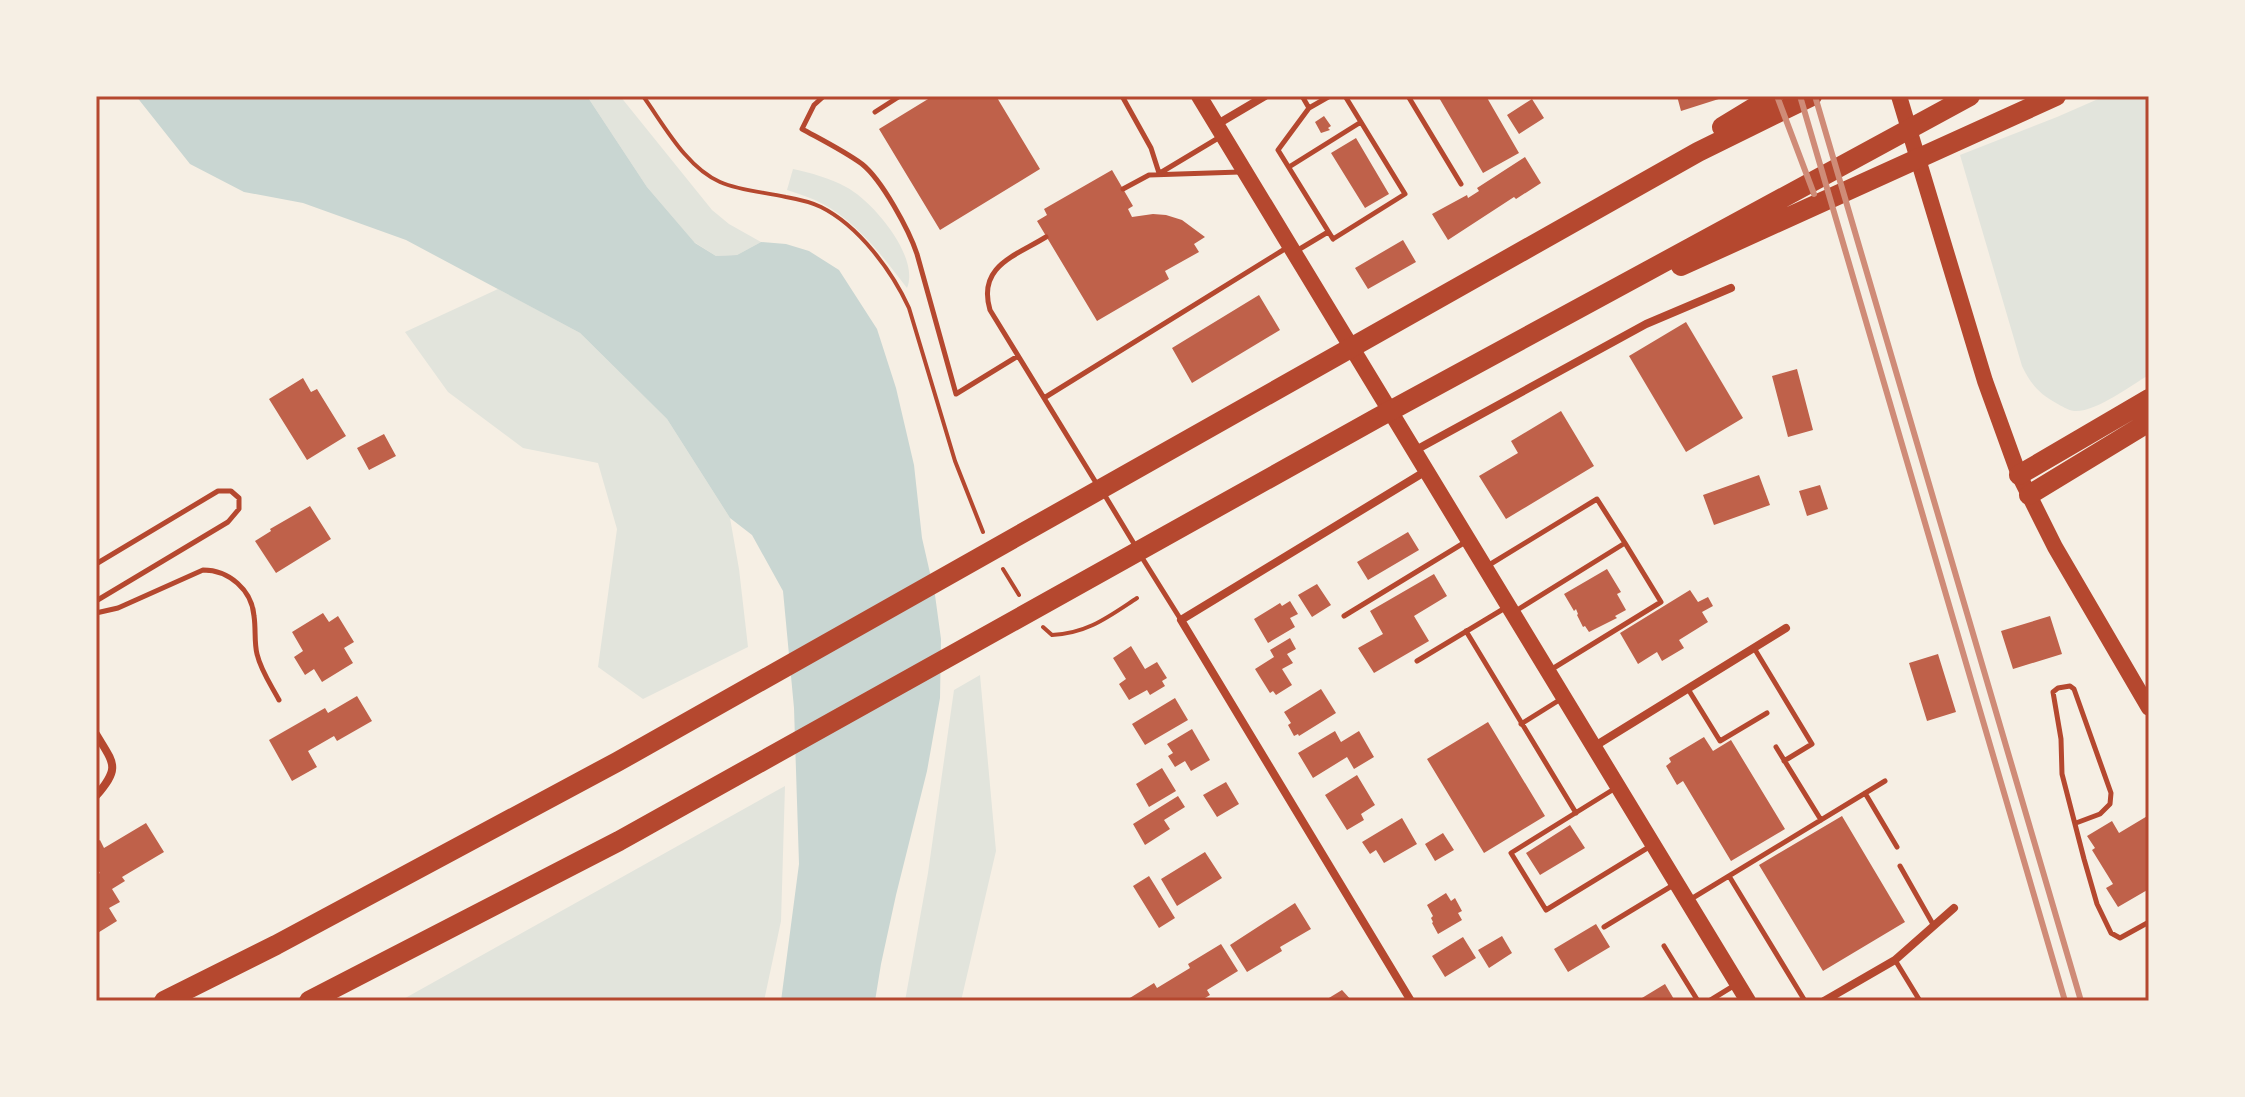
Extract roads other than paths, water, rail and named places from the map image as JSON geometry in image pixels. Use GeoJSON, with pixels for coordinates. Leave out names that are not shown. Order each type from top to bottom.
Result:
{"type":"FeatureCollection","features":[{"type":"Feature","properties":{"kind":"highway"},"geometry":{"type":"LineString","coordinates":[[1474,277],[1773,96]]}},
{"type":"Feature","properties":{"kind":"highway"},"geometry":{"type":"LineString","coordinates":[[164,1001],[276,945],[617,762],[1698,152],[1812,96]]}},
{"type":"Feature","properties":{"kind":"highway"},"geometry":{"type":"LineString","coordinates":[[1543,327],[2056,96]]}},
{"type":"Feature","properties":{"kind":"highway"},"geometry":{"type":"LineString","coordinates":[[309,1001],[619,841],[1543,327],[1966,98]]}},
{"type":"Feature","properties":{"kind":"highway"},"geometry":{"type":"LineString","coordinates":[[2019,475],[2149,399]]}},
{"type":"Feature","properties":{"kind":"highway"},"geometry":{"type":"LineString","coordinates":[[2029,495],[2149,422]]}},
{"type":"Feature","properties":{"kind":"main road"},"geometry":{"type":"LineString","coordinates":[[1199,96],[1748,1001]]}},
{"type":"Feature","properties":{"kind":"main road"},"geometry":{"type":"LineString","coordinates":[[1899,96],[1985,381],[2019,475],[2061,560],[2149,708]]}},
{"type":"Feature","properties":{"kind":"street"},"geometry":{"type":"LineString","coordinates":[[1219,130],[1265,96]]}},
{"type":"Feature","properties":{"kind":"street"},"geometry":{"type":"LineString","coordinates":[[1414,451],[1646,324],[1731,288]]}},
{"type":"Feature","properties":{"kind":"street"},"geometry":{"type":"LineString","coordinates":[[1411,1001],[1181,620],[1426,471]]}},
{"type":"Feature","properties":{"kind":"street"},"geometry":{"type":"LineString","coordinates":[[1594,747],[1786,628]]}},
{"type":"Feature","properties":{"kind":"street"},"geometry":{"type":"LineString","coordinates":[[96,734],[112,765],[111,779],[96,796]]}},
{"type":"Feature","properties":{"kind":"street"},"geometry":{"type":"LineString","coordinates":[[1824,1001],[1895,960],[1954,908]]}},
{"type":"Feature","properties":{"kind":"lane"},"geometry":{"type":"LineString","coordinates":[[824,96],[814,105],[802,129],[861,164],[879,184],[903,222],[917,254],[956,394],[1018,356]]}},
{"type":"Feature","properties":{"kind":"lane"},"geometry":{"type":"LineString","coordinates":[[875,112],[900,96]]}},
{"type":"Feature","properties":{"kind":"lane"},"geometry":{"type":"LineString","coordinates":[[1122,96],[1151,148],[1159,173]]}},
{"type":"Feature","properties":{"kind":"lane"},"geometry":{"type":"LineString","coordinates":[[1302,96],[1309,108]]}},
{"type":"Feature","properties":{"kind":"lane"},"geometry":{"type":"LineString","coordinates":[[1330,96],[1309,108],[1278,150],[1333,239],[1405,194],[1345,96]]}},
{"type":"Feature","properties":{"kind":"lane"},"geometry":{"type":"LineString","coordinates":[[1408,96],[1461,184]]}},
{"type":"Feature","properties":{"kind":"lane"},"geometry":{"type":"LineString","coordinates":[[1289,167],[1361,122]]}},
{"type":"Feature","properties":{"kind":"lane"},"geometry":{"type":"LineString","coordinates":[[1159,173],[1219,130]]}},
{"type":"Feature","properties":{"kind":"lane"},"geometry":{"type":"LineString","coordinates":[[1123,189],[1159,173],[1245,172]]}},
{"type":"Feature","properties":{"kind":"lane"},"geometry":{"type":"LineString","coordinates":[[1044,398],[1292,250],[1328,232]]}},
{"type":"Feature","properties":{"kind":"lane"},"geometry":{"type":"LineString","coordinates":[[1046,237],[992,273],[986,287],[990,310],[1181,620]]}},
{"type":"Feature","properties":{"kind":"lane"},"geometry":{"type":"LineString","coordinates":[[96,564],[218,491],[231,491],[239,498],[239,509],[228,522],[96,601]]}},
{"type":"Feature","properties":{"kind":"lane"},"geometry":{"type":"LineString","coordinates":[[1484,568],[1597,499],[1625,543],[1661,602],[1548,672]]}},
{"type":"Feature","properties":{"kind":"lane"},"geometry":{"type":"LineString","coordinates":[[1344,616],[1468,541]]}},
{"type":"Feature","properties":{"kind":"lane"},"geometry":{"type":"LineString","coordinates":[[1417,661],[1625,543]]}},
{"type":"Feature","properties":{"kind":"lane"},"geometry":{"type":"LineString","coordinates":[[96,613],[118,608],[203,570],[218,570],[233,578],[245,593],[254,614],[257,655],[262,671],[279,700]]}},
{"type":"Feature","properties":{"kind":"lane"},"geometry":{"type":"LineString","coordinates":[[1466,631],[1576,813]]}},
{"type":"Feature","properties":{"kind":"lane"},"geometry":{"type":"LineString","coordinates":[[1754,648],[1812,744],[1784,761]]}},
{"type":"Feature","properties":{"kind":"lane"},"geometry":{"type":"LineString","coordinates":[[2076,823],[2100,814],[2110,804],[2111,793],[2074,689],[2070,686],[2053,692],[2061,739],[2062,774],[2097,904],[2111,933],[2120,938],[2149,922]]}},
{"type":"Feature","properties":{"kind":"lane"},"geometry":{"type":"LineString","coordinates":[[1688,689],[1720,741],[1767,713]]}},
{"type":"Feature","properties":{"kind":"lane"},"geometry":{"type":"LineString","coordinates":[[1521,724],[1564,698]]}},
{"type":"Feature","properties":{"kind":"lane"},"geometry":{"type":"LineString","coordinates":[[1776,747],[1821,820]]}},
{"type":"Feature","properties":{"kind":"lane"},"geometry":{"type":"LineString","coordinates":[[1688,901],[1885,781]]}},
{"type":"Feature","properties":{"kind":"lane"},"geometry":{"type":"LineString","coordinates":[[1618,787],[1511,853],[1546,910],[1653,845]]}},
{"type":"Feature","properties":{"kind":"lane"},"geometry":{"type":"LineString","coordinates":[[1865,793],[1897,847]]}},
{"type":"Feature","properties":{"kind":"lane"},"geometry":{"type":"LineString","coordinates":[[1900,866],[1934,926]]}},
{"type":"Feature","properties":{"kind":"lane"},"geometry":{"type":"LineString","coordinates":[[1729,876],[1805,1001]]}},
{"type":"Feature","properties":{"kind":"lane"},"geometry":{"type":"LineString","coordinates":[[1604,927],[1677,883]]}},
{"type":"Feature","properties":{"kind":"lane"},"geometry":{"type":"LineString","coordinates":[[1664,946],[1698,1001]]}},
{"type":"Feature","properties":{"kind":"lane"},"geometry":{"type":"LineString","coordinates":[[1895,960],[1920,1001]]}},
{"type":"Feature","properties":{"kind":"lane"},"geometry":{"type":"LineString","coordinates":[[1709,1001],[1738,984]]}},
{"type":"Feature","properties":{"kind":"railway"},"geometry":{"type":"LineString","coordinates":[[1777,96],[1814,194]]}},
{"type":"Feature","properties":{"kind":"railway"},"geometry":{"type":"LineString","coordinates":[[1800,96],[2065,1001]]}},
{"type":"Feature","properties":{"kind":"railway"},"geometry":{"type":"LineString","coordinates":[[1815,96],[2081,1001]]}}]}
